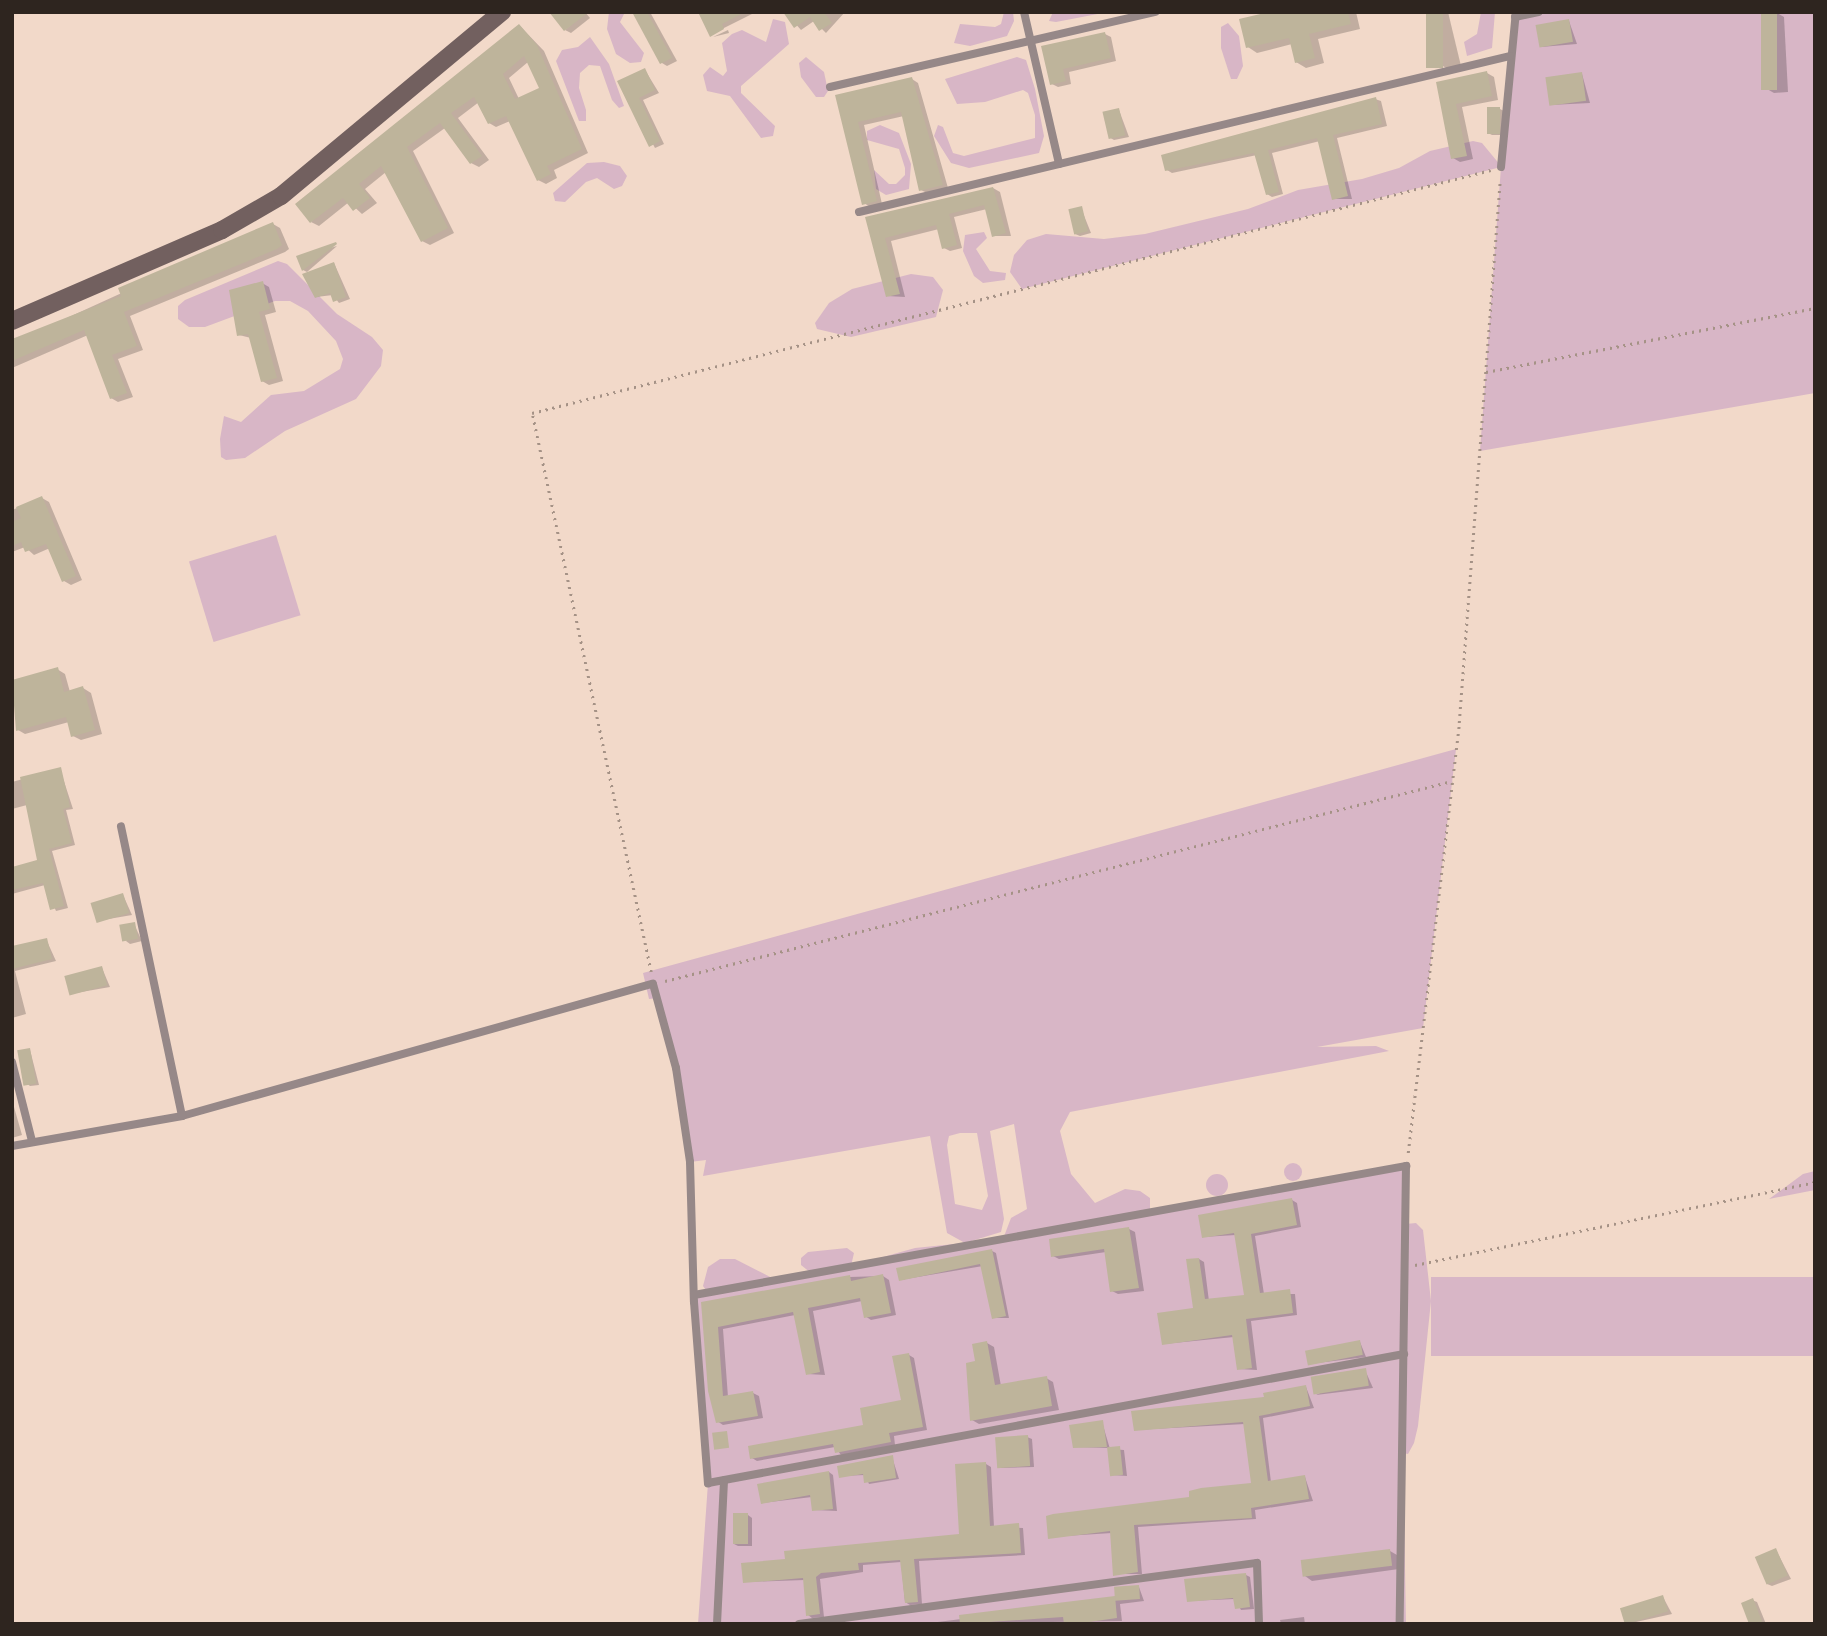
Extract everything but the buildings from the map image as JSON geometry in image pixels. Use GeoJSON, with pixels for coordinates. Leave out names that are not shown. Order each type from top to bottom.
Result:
{"type":"FeatureCollection","features":[{"type":"Feature","properties":{"kind":"main road"},"geometry":{"type":"LineString","coordinates":[[12,320],[222,230],[281,196],[502,12]]}},
{"type":"Feature","properties":{"kind":"lane"},"geometry":{"type":"LineString","coordinates":[[1024,12],[1059,164]]}},
{"type":"Feature","properties":{"kind":"lane"},"geometry":{"type":"LineString","coordinates":[[831,87],[1155,12]]}},
{"type":"Feature","properties":{"kind":"lane"},"geometry":{"type":"LineString","coordinates":[[1502,167],[1515,14],[1538,12]]}},
{"type":"Feature","properties":{"kind":"lane"},"geometry":{"type":"LineString","coordinates":[[859,212],[1510,56]]}},
{"type":"Feature","properties":{"kind":"lane"},"geometry":{"type":"LineString","coordinates":[[121,826],[183,1116]]}},
{"type":"Feature","properties":{"kind":"lane"},"geometry":{"type":"LineString","coordinates":[[12,1146],[183,1116],[653,984],[676,1068],[690,1162],[694,1295],[708,1483],[1404,1354]]}},
{"type":"Feature","properties":{"kind":"lane"},"geometry":{"type":"LineString","coordinates":[[12,1062],[33,1141]]}},
{"type":"Feature","properties":{"kind":"lane"},"geometry":{"type":"LineString","coordinates":[[694,1295],[1406,1166],[1400,1624]]}},
{"type":"Feature","properties":{"kind":"lane"},"geometry":{"type":"LineString","coordinates":[[717,1624],[724,1480]]}},
{"type":"Feature","properties":{"kind":"lane"},"geometry":{"type":"LineString","coordinates":[[799,1624],[1257,1563],[1259,1624]]}},
{"type":"Feature","properties":{"kind":"path"},"geometry":{"type":"LineString","coordinates":[[1406,1166],[1452,781],[1502,167],[532,412],[653,984],[1452,781]]}},
{"type":"Feature","properties":{"kind":"path"},"geometry":{"type":"LineString","coordinates":[[1486,372],[1815,308]]}},
{"type":"Feature","properties":{"kind":"path"},"geometry":{"type":"LineString","coordinates":[[1405,1268],[1815,1182]]}},
{"type":"Feature","properties":{"kind":"shaded area"},"geometry":{"type":"Polygon","coordinates":[[[609,12],[625,12],[620,22],[644,53],[641,62],[630,63],[616,54],[607,29],[609,12]]]}},
{"type":"Feature","properties":{"kind":"shaded area"},"geometry":{"type":"Polygon","coordinates":[[[1004,12],[1013,12],[1014,21],[1007,36],[970,46],[954,43],[960,24],[995,27],[1001,24],[1004,12]]]}},
{"type":"Feature","properties":{"kind":"shaded area"},"geometry":{"type":"Polygon","coordinates":[[[1053,12],[1108,12],[1056,22],[1049,21],[1053,12]]]}},
{"type":"Feature","properties":{"kind":"shaded area"},"geometry":{"type":"Polygon","coordinates":[[[1481,12],[1495,12],[1492,48],[1467,56],[1464,42],[1477,34],[1481,12]]]}},
{"type":"Feature","properties":{"kind":"shaded area"},"geometry":{"type":"Polygon","coordinates":[[[1538,12],[1815,12],[1815,393],[1480,451],[1501,167],[1022,289],[1010,272],[1014,255],[1027,240],[1046,234],[1104,239],[1145,234],[1248,209],[1298,190],[1362,179],[1399,168],[1430,151],[1473,141],[1482,143],[1501,166],[1515,17],[1538,12]]]}},
{"type":"Feature","properties":{"kind":"shaded area"},"geometry":{"type":"Polygon","coordinates":[[[773,19],[785,22],[789,44],[741,86],[741,93],[775,126],[773,136],[761,138],[730,96],[707,91],[703,75],[710,67],[723,76],[727,71],[722,43],[732,34],[742,30],[766,42],[773,19]]]}},
{"type":"Feature","properties":{"kind":"shaded area"},"geometry":{"type":"Polygon","coordinates":[[[1228,23],[1239,36],[1243,66],[1237,79],[1231,79],[1221,48],[1221,27],[1228,23]]]}},
{"type":"Feature","properties":{"kind":"shaded area"},"geometry":{"type":"Polygon","coordinates":[[[590,37],[609,64],[624,106],[619,108],[612,100],[600,66],[589,65],[580,73],[579,88],[586,110],[586,121],[579,121],[556,61],[562,50],[578,47],[590,37]]]}},
{"type":"Feature","properties":{"kind":"shaded area"},"geometry":{"type":"Polygon","coordinates":[[[806,57],[824,72],[828,91],[824,97],[816,97],[801,77],[799,63],[806,57]]]}},
{"type":"Feature","properties":{"kind":"shaded area"},"geometry":{"type":"Polygon","coordinates":[[[1017,57],[1026,60],[1035,89],[1044,136],[1039,153],[969,168],[951,163],[934,136],[938,125],[943,127],[953,153],[964,156],[1035,138],[1035,115],[1028,93],[1023,90],[985,102],[957,104],[945,79],[1017,57]]]}},
{"type":"Feature","properties":{"kind":"shaded area"},"geometry":{"type":"Polygon","coordinates":[[[880,125],[899,133],[911,164],[909,189],[886,195],[876,189],[874,170],[889,184],[896,184],[905,175],[899,149],[867,140],[867,131],[880,125]]]}},
{"type":"Feature","properties":{"kind":"shaded area"},"geometry":{"type":"Polygon","coordinates":[[[604,162],[620,166],[627,176],[622,186],[614,189],[597,178],[586,182],[565,202],[555,201],[553,193],[587,163],[604,162]]]}},
{"type":"Feature","properties":{"kind":"shaded area"},"geometry":{"type":"Polygon","coordinates":[[[984,232],[987,238],[976,249],[990,271],[1006,273],[1005,280],[983,283],[974,276],[963,251],[965,235],[984,232]]]}},
{"type":"Feature","properties":{"kind":"shaded area"},"geometry":{"type":"Polygon","coordinates":[[[278,261],[287,264],[337,314],[372,337],[383,350],[381,366],[356,399],[285,431],[245,458],[226,460],[221,457],[220,439],[224,416],[241,422],[271,395],[304,391],[340,369],[343,359],[336,341],[308,311],[290,301],[275,301],[205,327],[189,327],[178,319],[178,306],[185,300],[278,261]]]}},
{"type":"Feature","properties":{"kind":"shaded area"},"geometry":{"type":"Polygon","coordinates":[[[911,274],[933,277],[943,290],[936,317],[851,337],[817,329],[815,323],[829,303],[852,289],[911,274]]]}},
{"type":"Feature","properties":{"kind":"shaded area"},"geometry":{"type":"Polygon","coordinates":[[[276,535],[301,615],[214,642],[189,562],[276,535]]]}},
{"type":"Feature","properties":{"kind":"shaded area"},"geometry":{"type":"Polygon","coordinates":[[[1456,749],[1423,1028],[1317,1047],[1376,1046],[1389,1051],[1070,1112],[1060,1131],[1071,1174],[1095,1203],[1125,1189],[1140,1191],[1150,1198],[1150,1212],[1406,1166],[1406,1224],[1416,1223],[1423,1230],[1431,1301],[1418,1426],[1408,1454],[1403,1453],[1406,1624],[698,1624],[708,1483],[694,1295],[708,1293],[703,1286],[708,1267],[720,1259],[735,1259],[776,1280],[811,1273],[801,1265],[801,1258],[808,1252],[847,1248],[854,1253],[851,1266],[915,1248],[965,1243],[947,1233],[930,1136],[703,1176],[706,1160],[690,1162],[676,1068],[658,998],[649,999],[643,973],[1456,749]],[[1014,1124],[990,1131],[1004,1219],[1001,1232],[966,1243],[1003,1239],[1011,1218],[1027,1209],[1014,1124]],[[977,1133],[949,1136],[947,1145],[955,1204],[982,1210],[988,1196],[977,1133]]]}},
{"type":"Feature","properties":{"kind":"shaded area"},"geometry":{"type":"Polygon","coordinates":[[[1293,1163],[1301,1168],[1302,1172],[1297,1180],[1293,1181],[1285,1176],[1284,1172],[1289,1164],[1293,1163]]]}},
{"type":"Feature","properties":{"kind":"shaded area"},"geometry":{"type":"Polygon","coordinates":[[[1815,1171],[1815,1190],[1769,1199],[1803,1174],[1815,1171]]]}},
{"type":"Feature","properties":{"kind":"shaded area"},"geometry":{"type":"Polygon","coordinates":[[[1213,1174],[1221,1174],[1228,1181],[1228,1189],[1221,1196],[1213,1196],[1206,1189],[1206,1181],[1213,1174]]]}},
{"type":"Feature","properties":{"kind":"shaded area"},"geometry":{"type":"Polygon","coordinates":[[[1431,1277],[1815,1277],[1815,1356],[1431,1356],[1431,1277]]]}}]}
